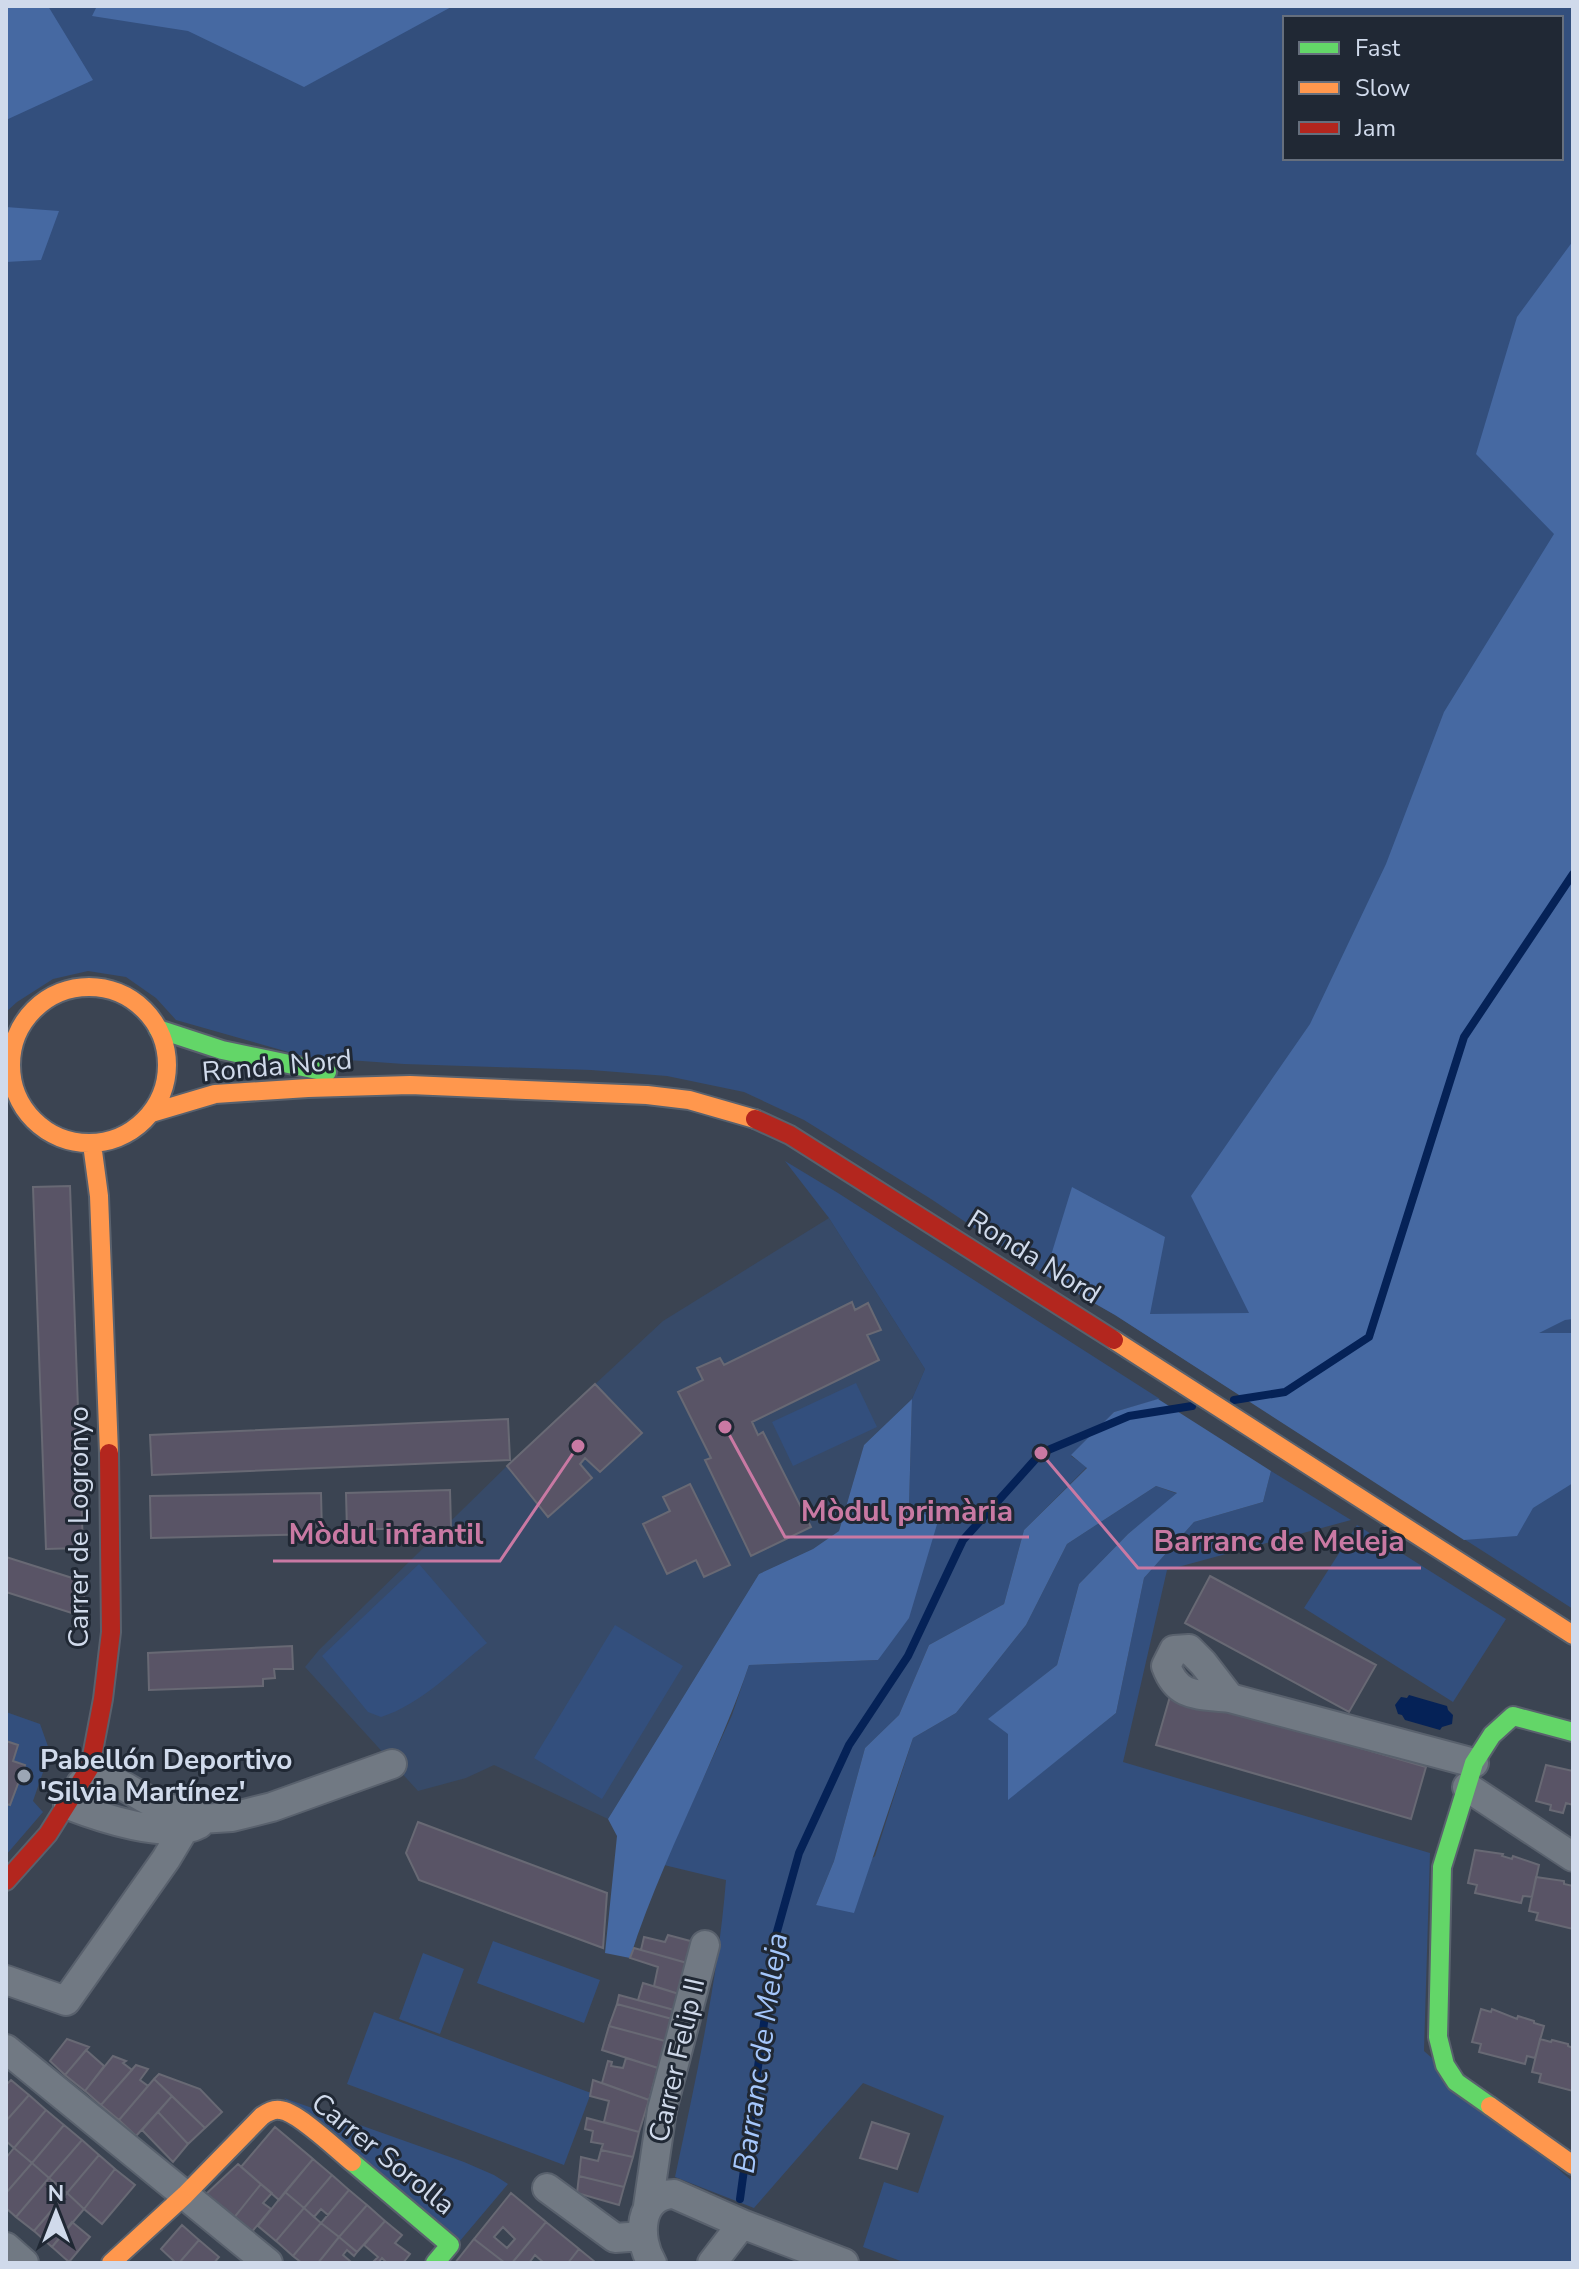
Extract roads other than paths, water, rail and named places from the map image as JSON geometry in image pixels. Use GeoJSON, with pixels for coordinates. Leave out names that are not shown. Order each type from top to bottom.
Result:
{"type":"FeatureCollection","features":[{"type":"Feature","properties":{"kind":"main road"},"geometry":{"type":"LineString","coordinates":[[6,1105],[65,1140],[92,1144],[114,1139],[134,1129],[151,1113],[162,1094],[167,1072],[166,1050],[158,1029],[144,1010],[124,996],[102,988],[77,988],[54,995],[35,1009],[13,1031],[11,1073],[17,1096],[29,1116]]}},
{"type":"Feature","properties":{"kind":"main road","name":"Ronda Nord"},"geometry":{"type":"LineString","coordinates":[[158,1029],[222,1050],[295,1067],[410,1085]]}},
{"type":"Feature","properties":{"kind":"main road","name":"Ronda Nord"},"geometry":{"type":"LineString","coordinates":[[151,1113],[215,1094],[410,1085],[647,1095],[689,1100],[755,1119],[819,1153],[1573,1635]]}},
{"type":"Feature","properties":{"kind":"main road","name":"Carrer de Logronyo"},"geometry":{"type":"LineString","coordinates":[[6,1881],[48,1834],[90,1767],[111,1632],[99,1196],[92,1144]]}},
{"type":"Feature","properties":{"kind":"main road"},"geometry":{"type":"LineString","coordinates":[[1573,1732],[1513,1716],[1492,1735],[1471,1775],[1442,1867],[1438,2037],[1445,2065],[1456,2082],[1573,2165]]}},
{"type":"Feature","properties":{"kind":"main road","name":"Carrer Sorolla"},"geometry":{"type":"LineString","coordinates":[[185,2195],[262,2116],[279,2109],[295,2115],[450,2245],[435,2263]]}},
{"type":"Feature","properties":{"kind":"main road"},"geometry":{"type":"LineString","coordinates":[[111,2263],[185,2195]]}},
{"type":"Feature","properties":{"kind":"street"},"geometry":{"type":"LineString","coordinates":[[1230,1698],[1471,1775],[1573,1857]]}},
{"type":"Feature","properties":{"kind":"street"},"geometry":{"type":"LineString","coordinates":[[6,1980],[66,2001],[192,1824],[195,1815],[153,1803],[114,1780],[100,1760],[96,1742]]}},
{"type":"Feature","properties":{"kind":"street"},"geometry":{"type":"LineString","coordinates":[[114,1780],[101,1779],[74,1794],[97,1816],[136,1827],[192,1824],[272,1807],[392,1764]]}},
{"type":"Feature","properties":{"kind":"street","name":"Carrer Felip II"},"geometry":{"type":"LineString","coordinates":[[643,2236],[662,2110],[705,1945]]}},
{"type":"Feature","properties":{"kind":"street"},"geometry":{"type":"LineString","coordinates":[[6,2049],[268,2263]]}},
{"type":"Feature","properties":{"kind":"street","name":"Carrer Felip II"},"geometry":{"type":"LineString","coordinates":[[652,2175],[656,2184],[674,2194],[844,2263]]}},
{"type":"Feature","properties":{"kind":"street"},"geometry":{"type":"LineString","coordinates":[[547,2188],[615,2238],[643,2236],[652,2263]]}},
{"type":"Feature","properties":{"kind":"street"},"geometry":{"type":"LineString","coordinates":[[648,2206],[660,2196],[674,2194]]}},
{"type":"Feature","properties":{"kind":"street"},"geometry":{"type":"LineString","coordinates":[[712,2263],[742,2224]]}},
{"type":"Feature","properties":{"kind":"street"},"geometry":{"type":"LineString","coordinates":[[6,2247],[24,2263]]}},
{"type":"Feature","properties":{"kind":"waterway","name":"Barranc de Meleja"},"geometry":{"type":"LineString","coordinates":[[1234,1400],[1285,1392],[1369,1337],[1464,1037],[1573,874]]}},
{"type":"Feature","properties":{"kind":"waterway","name":"Barranc de Meleja"},"geometry":{"type":"LineString","coordinates":[[740,2199],[776,1935],[799,1853],[849,1745],[908,1656],[963,1540],[1041,1453],[1129,1416],[1192,1406]]}},
{"type":"Feature","properties":{"kind":"place","name":"Mòdul primària"},"geometry":{"type":"Point","coordinates":[725,1427]}},
{"type":"Feature","properties":{"kind":"place","name":"Mòdul infantil"},"geometry":{"type":"Point","coordinates":[578,1446]}},
{"type":"Feature","properties":{"kind":"place","name":"Barranc de Meleja"},"geometry":{"type":"Point","coordinates":[1041,1453]}},
{"type":"Feature","properties":{"kind":"place","name":"Pabellón Deportivo 'Silvia Martínez'"},"geometry":{"type":"Point","coordinates":[24,1776]}}]}
